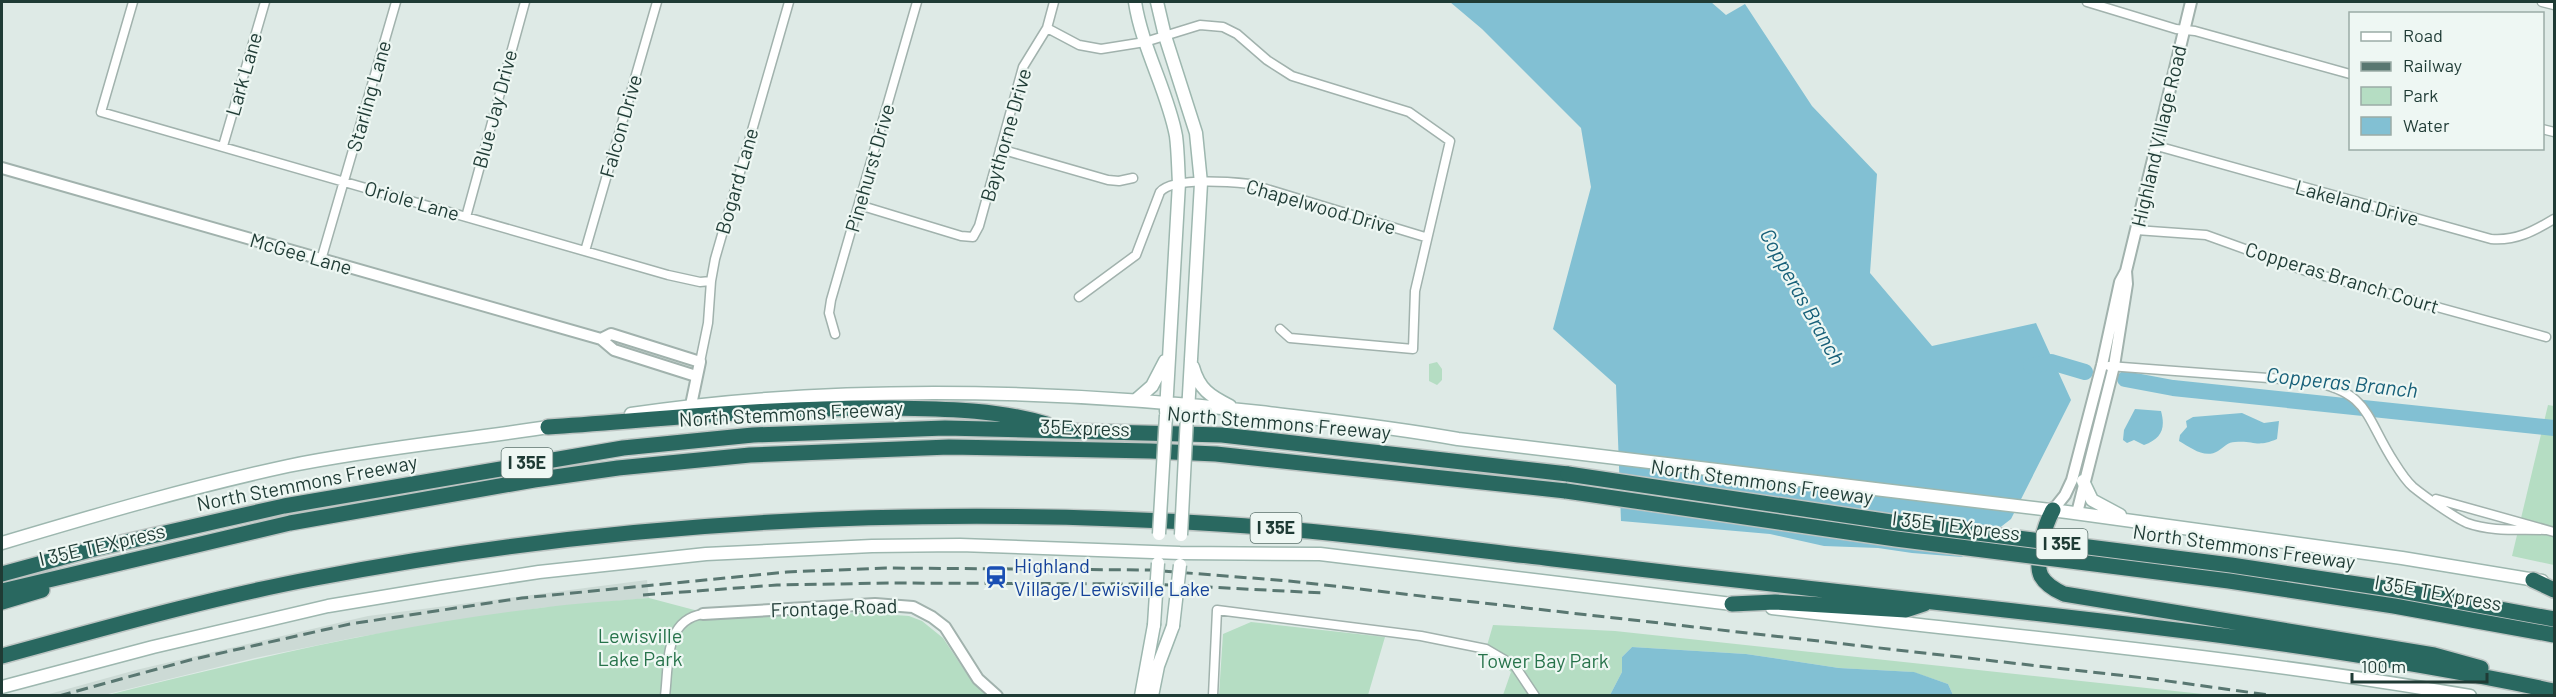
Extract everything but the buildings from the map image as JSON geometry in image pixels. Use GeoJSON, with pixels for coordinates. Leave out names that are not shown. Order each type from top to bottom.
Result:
{"type":"FeatureCollection","features":[{"type":"Feature","properties":{"kind":"highway"},"geometry":{"type":"LineString","coordinates":[[548,427],[841,408],[930,409],[1018,416],[1063,430]]}},
{"type":"Feature","properties":{"kind":"highway","name":"North Stemmons Freeway"},"geometry":{"type":"LineString","coordinates":[[2,574],[90,550],[284,506],[526,463],[634,447],[753,435],[878,428],[1063,430],[1222,435],[1568,474],[1898,523],[2231,565],[2397,590],[2554,619]]}},
{"type":"Feature","properties":{"kind":"highway","name":"35Express"},"geometry":{"type":"LineString","coordinates":[[853,449],[1015,447],[1216,454],[1566,491]]}},
{"type":"Feature","properties":{"kind":"highway","name":"I 35E TEXpress"},"geometry":{"type":"LineString","coordinates":[[2,591],[290,523],[534,480],[685,460],[853,449]]}},
{"type":"Feature","properties":{"kind":"highway","name":"I 35E TEXpress"},"geometry":{"type":"LineString","coordinates":[[1566,491],[1908,541],[2253,585],[2394,606],[2554,635]]}},
{"type":"Feature","properties":{"kind":"highway"},"geometry":{"type":"LineString","coordinates":[[2053,510],[2045,527],[2040,573],[2048,585],[2071,597],[2434,655],[2554,690]]}},
{"type":"Feature","properties":{"kind":"highway","name":"I 35E"},"geometry":{"type":"LineString","coordinates":[[2,656],[146,617],[308,579],[471,551],[670,529],[936,517],[1136,520],[1320,532],[2230,636],[2394,661],[2554,690]]}},
{"type":"Feature","properties":{"kind":"highway"},"geometry":{"type":"LineString","coordinates":[[2,602],[91,574],[114,563]]}},
{"type":"Feature","properties":{"kind":"highway"},"geometry":{"type":"LineString","coordinates":[[2533,579],[2554,590]]}},
{"type":"Feature","properties":{"kind":"highway"},"geometry":{"type":"LineString","coordinates":[[1732,604],[1775,602],[1906,610],[1929,602]]}},
{"type":"Feature","properties":{"kind":"highway"},"geometry":{"type":"LineString","coordinates":[[2,661],[18,651]]}},
{"type":"Feature","properties":{"kind":"main road"},"geometry":{"type":"LineString","coordinates":[[1135,2],[1145,42],[1176,136],[1179,183],[1154,625],[1141,696]]}},
{"type":"Feature","properties":{"kind":"main road"},"geometry":{"type":"LineString","coordinates":[[1152,696],[1158,666],[1173,626],[1180,559],[1201,183],[1196,133],[1165,36],[1157,2]]}},
{"type":"Feature","properties":{"kind":"main road"},"geometry":{"type":"LineString","coordinates":[[1136,400],[1152,386],[1169,352]]}},
{"type":"Feature","properties":{"kind":"main road"},"geometry":{"type":"LineString","coordinates":[[1190,359],[1196,378],[1204,391],[1236,410]]}},
{"type":"Feature","properties":{"kind":"main road","name":"North Stemmons Freeway"},"geometry":{"type":"LineString","coordinates":[[2,543],[142,502],[288,466],[364,452],[691,405],[787,398],[926,393],[1007,393],[1136,400],[1166,409],[1236,410],[1390,427],[1458,439],[2077,513],[2402,558],[2554,583]]}},
{"type":"Feature","properties":{"kind":"main road"},"geometry":{"type":"LineString","coordinates":[[2083,481],[2092,500],[2103,508],[2135,521]]}},
{"type":"Feature","properties":{"kind":"main road"},"geometry":{"type":"LineString","coordinates":[[2,687],[153,646],[328,606],[550,571],[706,554],[872,546],[960,545],[1180,559],[1320,554],[2226,661],[2391,682],[2470,696]]}},
{"type":"Feature","properties":{"kind":"street","name":"Oriole Lane"},"geometry":{"type":"LineString","coordinates":[[133,2],[101,112],[680,278],[711,281]]}},
{"type":"Feature","properties":{"kind":"street","name":"Lark Lane"},"geometry":{"type":"LineString","coordinates":[[224,146],[265,2]]}},
{"type":"Feature","properties":{"kind":"street","name":"Starling Lane"},"geometry":{"type":"LineString","coordinates":[[321,260],[396,2]]}},
{"type":"Feature","properties":{"kind":"street","name":"Blue Jay Drive"},"geometry":{"type":"LineString","coordinates":[[466,217],[525,2]]}},
{"type":"Feature","properties":{"kind":"street","name":"Falcon Drive"},"geometry":{"type":"LineString","coordinates":[[585,251],[657,2]]}},
{"type":"Feature","properties":{"kind":"street","name":"Bogard Lane"},"geometry":{"type":"LineString","coordinates":[[700,362],[708,323],[711,281],[789,2]]}},
{"type":"Feature","properties":{"kind":"street","name":"Pinehurst Drive"},"geometry":{"type":"LineString","coordinates":[[835,334],[829,313],[831,300],[917,2]]}},
{"type":"Feature","properties":{"kind":"street","name":"Baythorne Drive"},"geometry":{"type":"LineString","coordinates":[[859,205],[962,236],[973,237],[979,226],[1023,67],[1047,28],[1054,2]]}},
{"type":"Feature","properties":{"kind":"street"},"geometry":{"type":"LineString","coordinates":[[2087,2],[2176,29],[2197,31],[2349,74]]}},
{"type":"Feature","properties":{"kind":"street","name":"Highland Village Road"},"geometry":{"type":"LineString","coordinates":[[2077,513],[2127,284],[2126,271],[2191,2]]}},
{"type":"Feature","properties":{"kind":"street"},"geometry":{"type":"LineString","coordinates":[[2542,2],[2554,5]]}},
{"type":"Feature","properties":{"kind":"street"},"geometry":{"type":"LineString","coordinates":[[1047,28],[1090,48],[1101,49],[1145,42],[1200,25],[1222,27],[1237,34],[1267,60],[1292,76],[1409,112],[1450,141],[1425,237],[1415,291],[1413,349],[1290,338],[1280,329]]}},
{"type":"Feature","properties":{"kind":"street","name":"Lakeland Drive"},"geometry":{"type":"LineString","coordinates":[[2157,146],[2491,239],[2506,240],[2528,234],[2554,219]]}},
{"type":"Feature","properties":{"kind":"street"},"geometry":{"type":"LineString","coordinates":[[1000,149],[1108,180],[1119,181],[1133,178]]}},
{"type":"Feature","properties":{"kind":"street","name":"McGee Lane"},"geometry":{"type":"LineString","coordinates":[[2,168],[601,339],[614,350],[696,376]]}},
{"type":"Feature","properties":{"kind":"street"},"geometry":{"type":"LineString","coordinates":[[1079,297],[1136,255],[1160,192],[1164,188],[1179,183]]}},
{"type":"Feature","properties":{"kind":"street","name":"Chapelwood Drive"},"geometry":{"type":"LineString","coordinates":[[1179,183],[1250,184],[1425,237]]}},
{"type":"Feature","properties":{"kind":"street","name":"Copperas Branch Court"},"geometry":{"type":"LineString","coordinates":[[2136,230],[2206,235],[2306,271],[2546,337]]}},
{"type":"Feature","properties":{"kind":"street","name":"McGee Lane"},"geometry":{"type":"LineString","coordinates":[[601,339],[611,334],[700,362]]}},
{"type":"Feature","properties":{"kind":"street"},"geometry":{"type":"LineString","coordinates":[[691,405],[700,362]]}},
{"type":"Feature","properties":{"kind":"street"},"geometry":{"type":"LineString","coordinates":[[2108,366],[2325,384],[2338,388],[2360,403],[2393,461],[2412,486],[2465,522],[2492,529],[2550,531]]}},
{"type":"Feature","properties":{"kind":"street","name":"Highland Village Road"},"geometry":{"type":"LineString","coordinates":[[2053,510],[2065,495],[2072,480],[2108,366]]}},
{"type":"Feature","properties":{"kind":"street"},"geometry":{"type":"LineString","coordinates":[[2427,496],[2550,531]]}},
{"type":"Feature","properties":{"kind":"street","name":"Frontage Road"},"geometry":{"type":"LineString","coordinates":[[703,614],[875,603],[913,607],[945,627],[978,679],[997,696]]}},
{"type":"Feature","properties":{"kind":"street"},"geometry":{"type":"LineString","coordinates":[[1213,696],[1217,610],[1410,634],[1486,649],[1515,666],[1535,696]]}},
{"type":"Feature","properties":{"kind":"street"},"geometry":{"type":"LineString","coordinates":[[665,696],[675,632],[684,621],[703,614]]}},
{"type":"Feature","properties":{"kind":"shaded area"},"geometry":{"type":"Polygon","coordinates":[[[647,580],[649,598],[540,608],[358,637],[255,658],[104,695],[42,696],[136,670],[368,616],[647,580]]]}},
{"type":"Feature","properties":{"kind":"green space"},"geometry":{"type":"Polygon","coordinates":[[[1437,362],[1442,369],[1442,380],[1437,385],[1429,381],[1429,364],[1437,362]]]}},
{"type":"Feature","properties":{"kind":"green space"},"geometry":{"type":"Polygon","coordinates":[[[2548,405],[2554,406],[2554,565],[2512,556],[2548,405]]]}},
{"type":"Feature","properties":{"kind":"green space","name":"Lewisville Lake Park"},"geometry":{"type":"Polygon","coordinates":[[[649,598],[721,617],[866,613],[909,616],[922,621],[943,638],[973,683],[987,695],[104,696],[266,657],[430,624],[554,606],[649,598]]]}},
{"type":"Feature","properties":{"kind":"green space"},"geometry":{"type":"Polygon","coordinates":[[[1251,622],[1385,637],[1368,695],[1219,695],[1223,634],[1251,622]]]}},
{"type":"Feature","properties":{"kind":"green space","name":"Tower Bay Park"},"geometry":{"type":"Polygon","coordinates":[[[1493,625],[1615,631],[2212,695],[1953,695],[1948,684],[1913,672],[1839,668],[1746,654],[1632,647],[1622,657],[1622,672],[1610,695],[1503,695],[1511,672],[1496,659],[1484,656],[1493,625]]]}},
{"type":"Feature","properties":{"kind":"water"},"geometry":{"type":"Polygon","coordinates":[[[1450,2],[1711,2],[1726,15],[1745,4],[1812,106],[1877,174],[1870,273],[1932,346],[2036,323],[2071,400],[2011,519],[1962,557],[1878,548],[1824,546],[1770,534],[1621,521],[1616,385],[1553,329],[1591,187],[1581,128],[1482,29],[1450,2]]]}},
{"type":"Feature","properties":{"kind":"water"},"geometry":{"type":"Polygon","coordinates":[[[2135,409],[2161,411],[2163,423],[2161,432],[2155,440],[2144,445],[2134,440],[2127,443],[2123,440],[2124,430],[2135,409]]]}},
{"type":"Feature","properties":{"kind":"water"},"geometry":{"type":"Polygon","coordinates":[[[2242,413],[2264,423],[2279,421],[2277,439],[2259,443],[2233,442],[2208,454],[2198,452],[2179,441],[2180,435],[2187,427],[2186,421],[2193,417],[2242,413]]]}},
{"type":"Feature","properties":{"kind":"water"},"geometry":{"type":"Polygon","coordinates":[[[1632,647],[1746,654],[1839,668],[1914,672],[1948,684],[1953,695],[1610,695],[1622,672],[1622,657],[1632,647]]]}},
{"type":"Feature","properties":{"kind":"waterway","name":"Copperas Branch"},"geometry":{"type":"LineString","coordinates":[[2031,366],[2051,362],[2085,372]]}},
{"type":"Feature","properties":{"kind":"waterway","name":"Copperas Branch"},"geometry":{"type":"LineString","coordinates":[[2125,379],[2173,388],[2554,428]]}},
{"type":"Feature","properties":{"kind":"railway"},"geometry":{"type":"LineString","coordinates":[[59,696],[190,660],[350,624],[522,598],[787,572],[886,568],[1150,570],[1289,581],[2153,679],[2276,696]]}},
{"type":"Feature","properties":{"kind":"railway"},"geometry":{"type":"LineString","coordinates":[[643,595],[777,585],[891,583],[1149,584],[1323,593]]}},
{"type":"Feature","properties":{"kind":"place","name":"Highland Village/Lewisville Lake"},"geometry":{"type":"Point","coordinates":[996,577]}}]}
